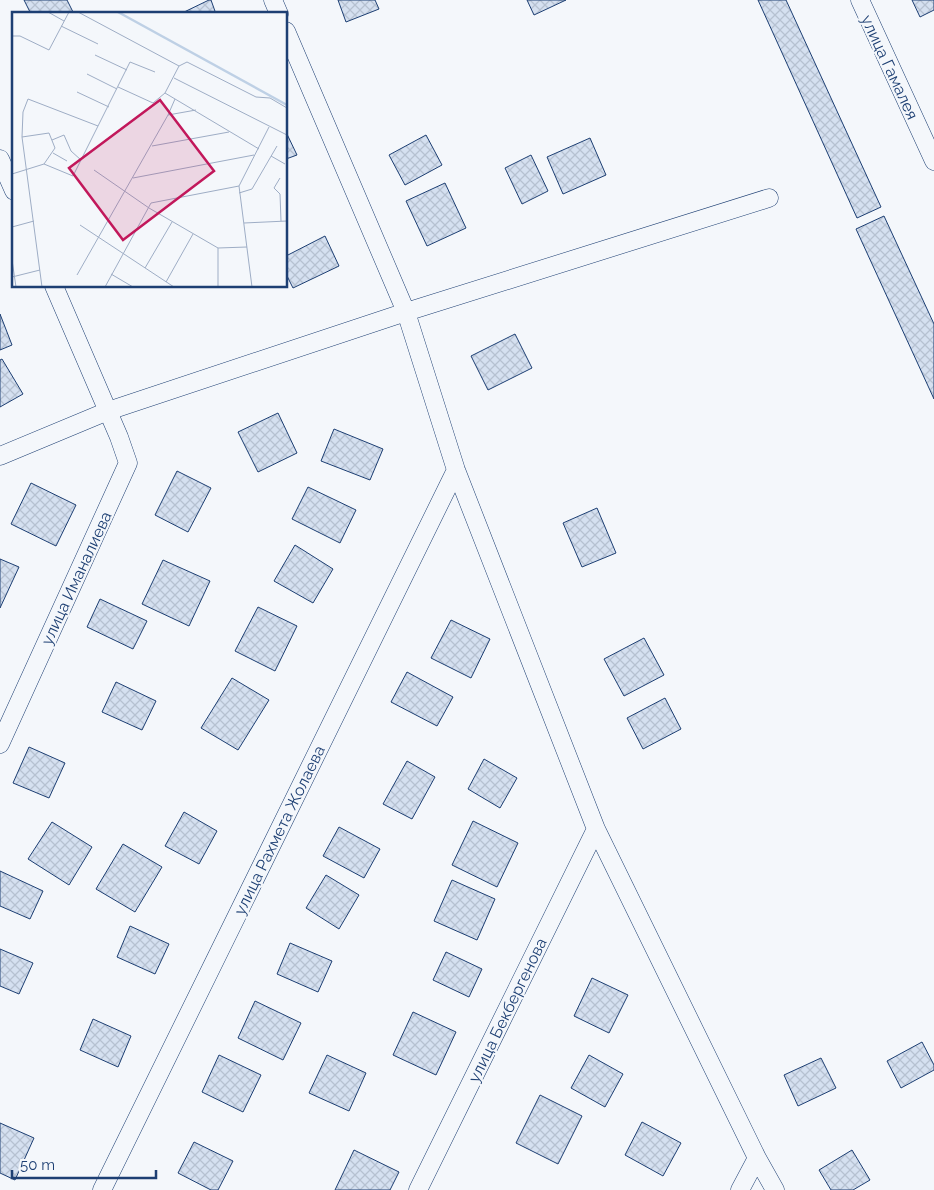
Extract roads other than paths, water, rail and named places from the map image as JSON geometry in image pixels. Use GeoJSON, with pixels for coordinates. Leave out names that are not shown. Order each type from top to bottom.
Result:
{"type":"FeatureCollection","features":[{"type":"Feature","properties":{"kind":"street"},"geometry":{"type":"LineString","coordinates":[[273,0],[278,12]]}},
{"type":"Feature","properties":{"kind":"street","name":"улица Гамалея"},"geometry":{"type":"LineString","coordinates":[[860,0],[933,156]]}},
{"type":"Feature","properties":{"kind":"street"},"geometry":{"type":"LineString","coordinates":[[288,36],[406,312],[456,470],[596,829],[757,1158],[775,1190]]}},
{"type":"Feature","properties":{"kind":"street"},"geometry":{"type":"LineString","coordinates":[[0,159],[12,186]]}},
{"type":"Feature","properties":{"kind":"street"},"geometry":{"type":"LineString","coordinates":[[0,456],[108,411],[406,312],[769,198]]}},
{"type":"Feature","properties":{"kind":"street","name":"улица Иманалиева"},"geometry":{"type":"LineString","coordinates":[[0,744],[128,463],[108,411],[55,288]]}},
{"type":"Feature","properties":{"kind":"street","name":"улица Рахмета Жолаева"},"geometry":{"type":"LineString","coordinates":[[102,1190],[456,470]]}},
{"type":"Feature","properties":{"kind":"street","name":"улица Бекбергенова"},"geometry":{"type":"LineString","coordinates":[[418,1190],[596,829]]}},
{"type":"Feature","properties":{"kind":"street"},"geometry":{"type":"LineString","coordinates":[[740,1190],[757,1158]]}}]}
